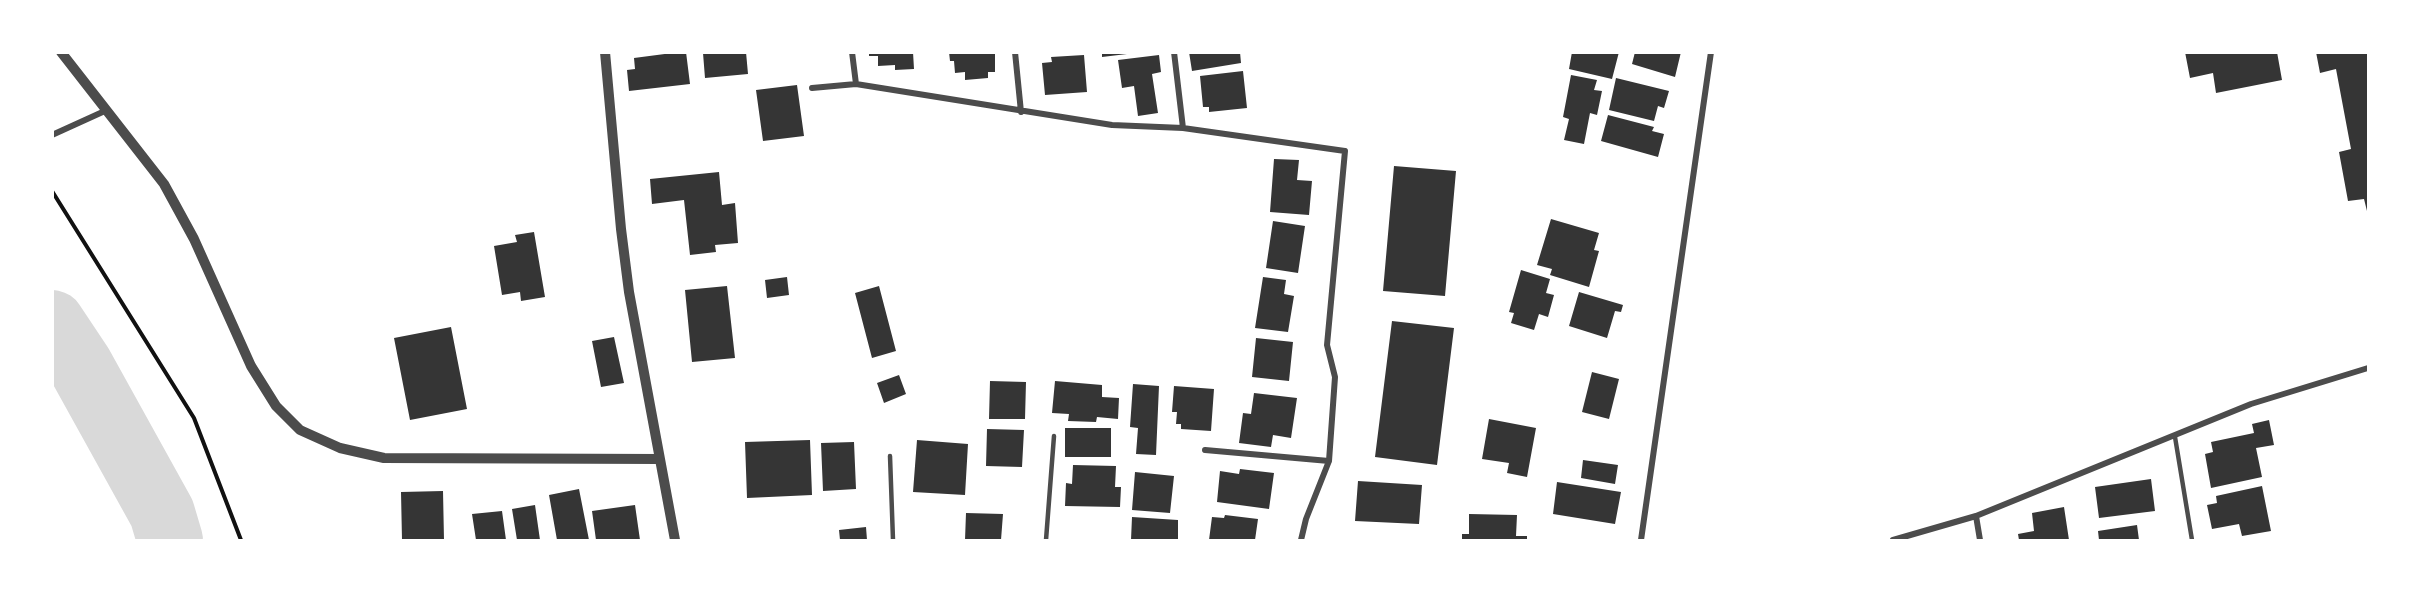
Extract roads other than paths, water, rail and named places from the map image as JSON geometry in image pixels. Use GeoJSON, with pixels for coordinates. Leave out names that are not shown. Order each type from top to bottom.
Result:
{"type":"FeatureCollection","features":[{"type":"Feature","properties":{"kind":"street"},"geometry":{"type":"LineString","coordinates":[[61,52],[164,184],[194,239],[250,366],[276,406],[300,430],[340,448],[384,458],[660,459]]}},
{"type":"Feature","properties":{"kind":"street"},"geometry":{"type":"LineString","coordinates":[[604,52],[629,292],[675,540]]}},
{"type":"Feature","properties":{"kind":"street"},"geometry":{"type":"LineString","coordinates":[[852,52],[856,84]]}},
{"type":"Feature","properties":{"kind":"street"},"geometry":{"type":"LineString","coordinates":[[1015,52],[1021,112]]}},
{"type":"Feature","properties":{"kind":"street"},"geometry":{"type":"LineString","coordinates":[[1174,52],[1183,128]]}},
{"type":"Feature","properties":{"kind":"street"},"geometry":{"type":"LineString","coordinates":[[1641,540],[1712,52]]}},
{"type":"Feature","properties":{"kind":"street"},"geometry":{"type":"LineString","coordinates":[[812,88],[856,84],[1112,125],[1183,128],[1346,152],[1327,345],[1335,377],[1329,461],[1306,519],[1301,540]]}},
{"type":"Feature","properties":{"kind":"street"},"geometry":{"type":"LineString","coordinates":[[52,135],[107,110]]}},
{"type":"Feature","properties":{"kind":"street"},"geometry":{"type":"LineString","coordinates":[[1893,540],[1976,516],[2175,437],[2251,404],[2368,368]]}},
{"type":"Feature","properties":{"kind":"street"},"geometry":{"type":"LineString","coordinates":[[1205,450],[1329,461]]}},
{"type":"Feature","properties":{"kind":"street"},"geometry":{"type":"LineString","coordinates":[[1976,516],[1980,540]]}},
{"type":"Feature","properties":{"kind":"lane"},"geometry":{"type":"LineString","coordinates":[[1046,540],[1054,436]]}},
{"type":"Feature","properties":{"kind":"lane"},"geometry":{"type":"LineString","coordinates":[[2175,437],[2192,540]]}},
{"type":"Feature","properties":{"kind":"lane"},"geometry":{"type":"LineString","coordinates":[[890,456],[892,540]]}},
{"type":"Feature","properties":{"kind":"waterway"},"geometry":{"type":"LineString","coordinates":[[52,323],[80,365],[162,513],[170,540]]}}]}
